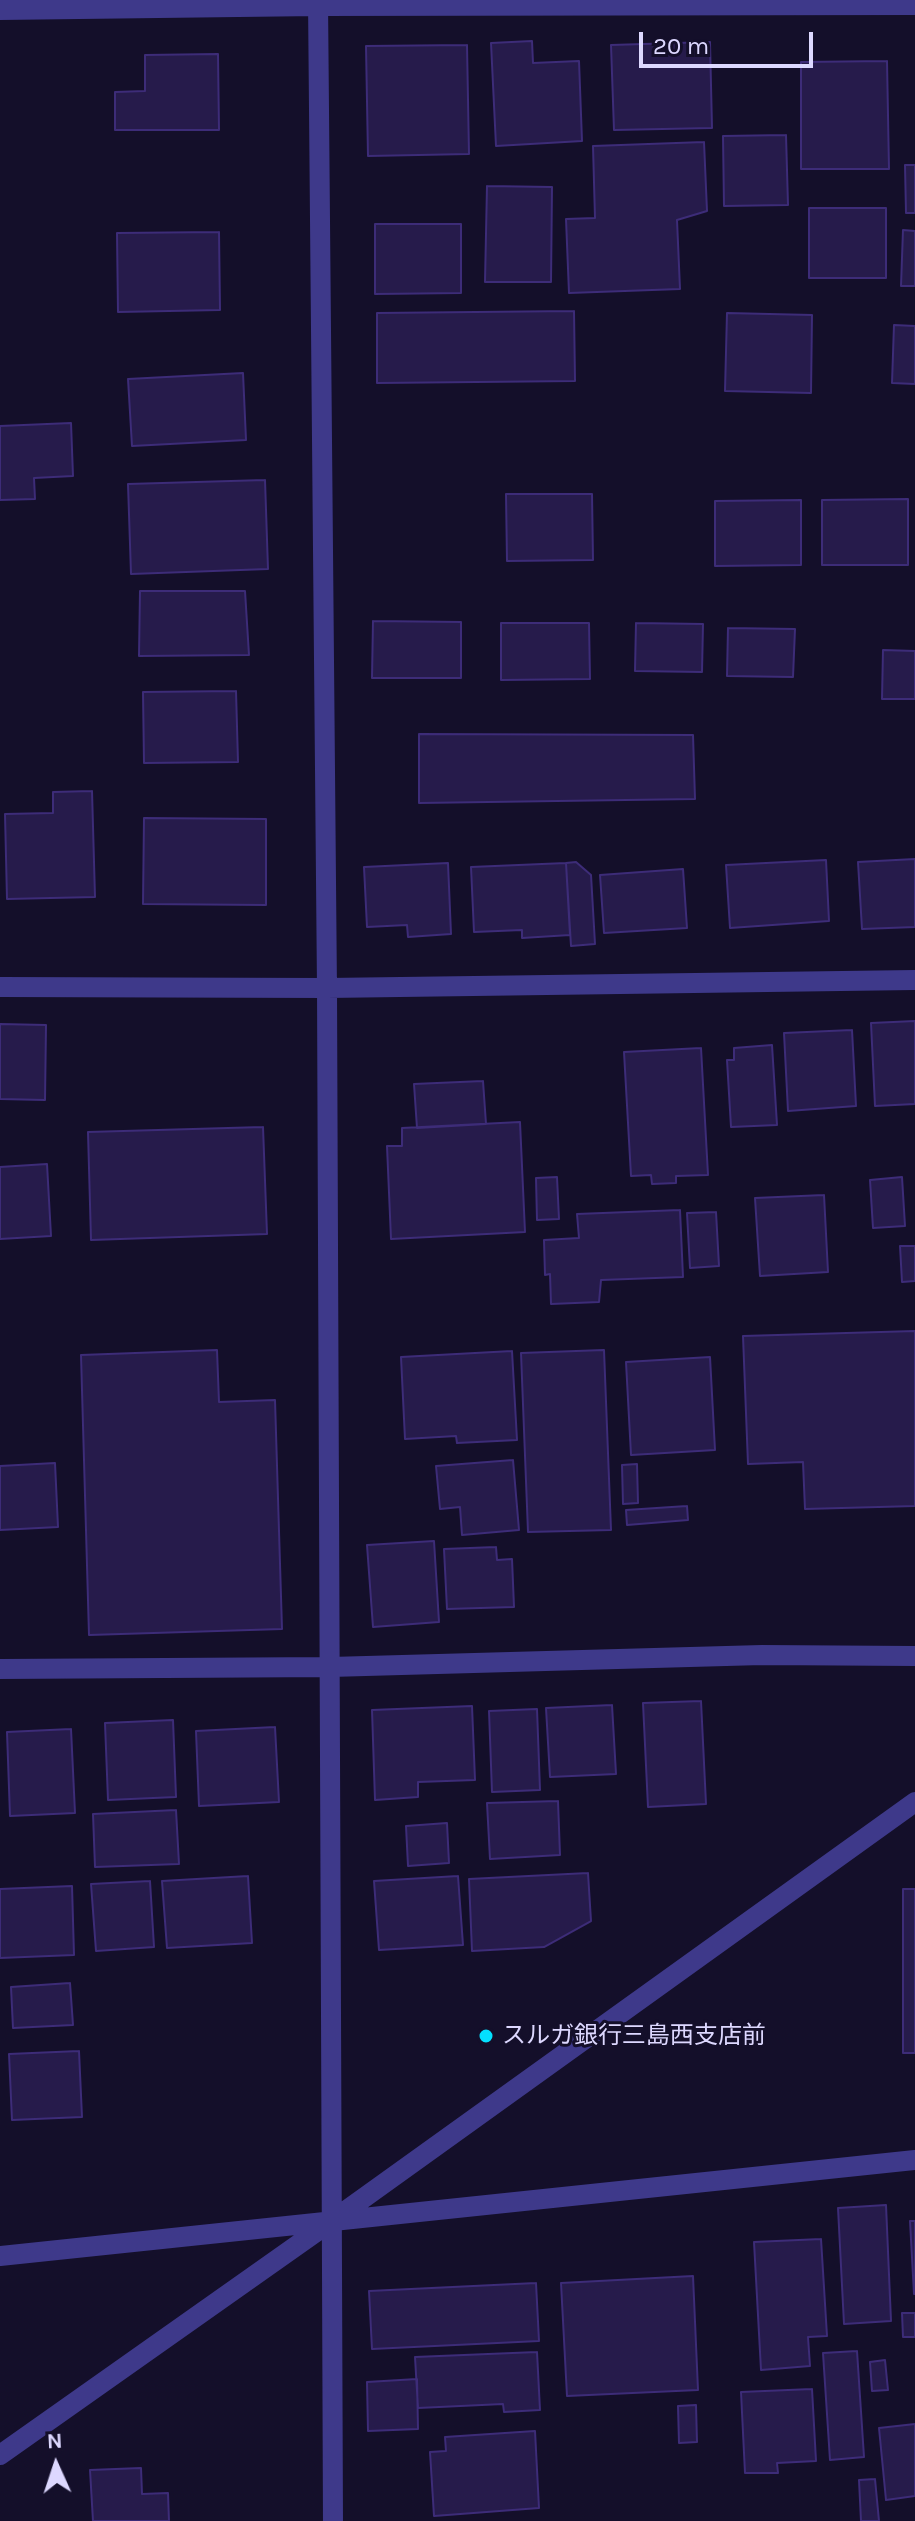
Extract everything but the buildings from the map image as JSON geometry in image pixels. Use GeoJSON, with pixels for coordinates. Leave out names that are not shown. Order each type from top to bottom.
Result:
{"type":"FeatureCollection","features":[{"type":"Feature","properties":{"kind":"street"},"geometry":{"type":"LineString","coordinates":[[0,10],[318,3],[915,5]]}},
{"type":"Feature","properties":{"kind":"street"},"geometry":{"type":"LineString","coordinates":[[318,3],[327,988],[333,2521]]}},
{"type":"Feature","properties":{"kind":"street"},"geometry":{"type":"LineString","coordinates":[[0,987],[327,988],[915,980]]}},
{"type":"Feature","properties":{"kind":"street"},"geometry":{"type":"LineString","coordinates":[[0,1669],[330,1667],[762,1655],[915,1656]]}},
{"type":"Feature","properties":{"kind":"street"},"geometry":{"type":"LineString","coordinates":[[0,2455],[915,1802]]}},
{"type":"Feature","properties":{"kind":"street"},"geometry":{"type":"LineString","coordinates":[[0,2256],[915,2160]]}},
{"type":"Feature","properties":{"kind":"place","name":"スルガ銀行三島西支店前"},"geometry":{"type":"Point","coordinates":[486,2036]}}]}
